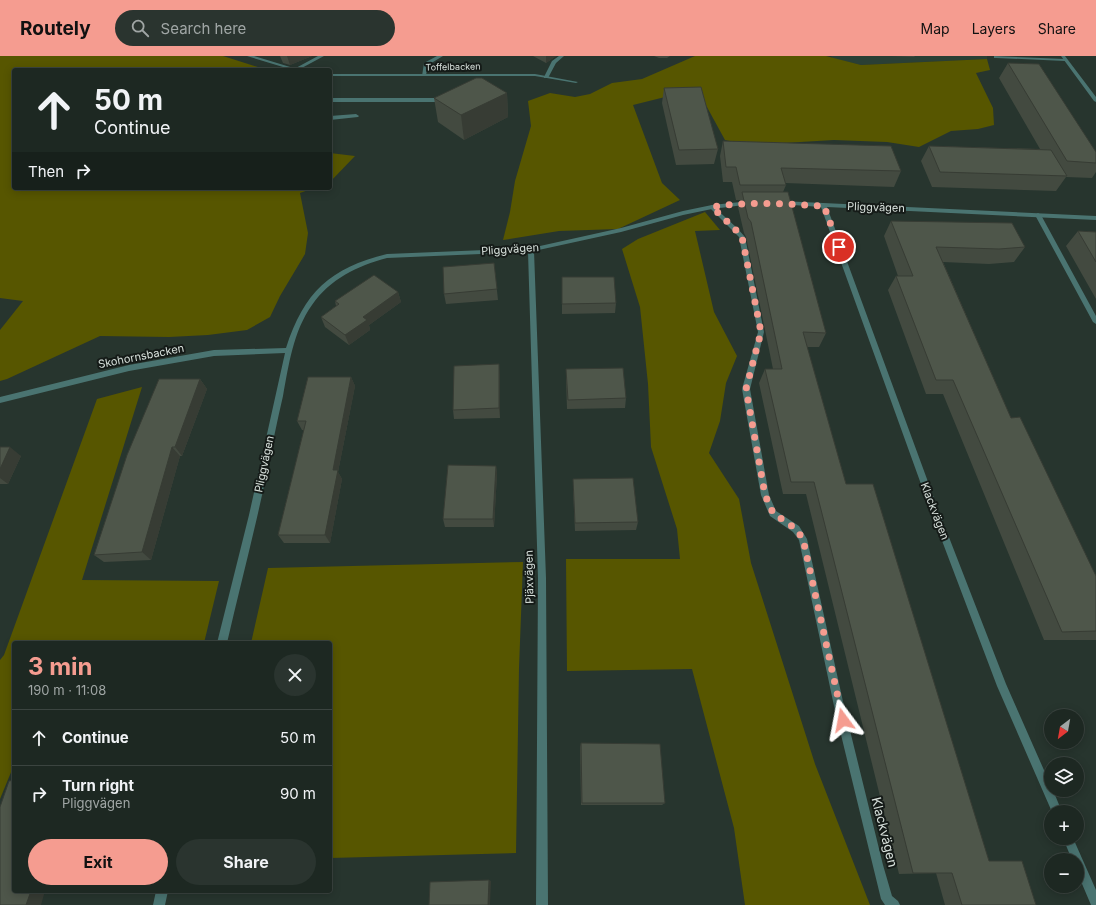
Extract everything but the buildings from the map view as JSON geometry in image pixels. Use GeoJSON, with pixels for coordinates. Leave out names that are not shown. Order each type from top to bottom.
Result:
{"type":"FeatureCollection","features":[{"type":"Feature","properties":{"kind":"street"},"geometry":{"type":"LineString","coordinates":[[249,56],[290,68]]}},
{"type":"Feature","properties":{"kind":"street"},"geometry":{"type":"LineString","coordinates":[[301,68],[322,56]]}},
{"type":"Feature","properties":{"kind":"street"},"geometry":{"type":"LineString","coordinates":[[424,75],[426,64],[441,56]]}},
{"type":"Feature","properties":{"kind":"street"},"geometry":{"type":"LineString","coordinates":[[546,77],[554,62],[562,56]]}},
{"type":"Feature","properties":{"kind":"street"},"geometry":{"type":"LineString","coordinates":[[996,57],[1064,58],[1096,100]]}},
{"type":"Feature","properties":{"kind":"street","name":"Toffelbacken"},"geometry":{"type":"LineString","coordinates":[[332,75],[518,74],[576,82]]}},
{"type":"Feature","properties":{"kind":"street"},"geometry":{"type":"LineString","coordinates":[[332,100],[450,100]]}},
{"type":"Feature","properties":{"kind":"street"},"geometry":{"type":"LineString","coordinates":[[332,118],[356,116]]}},
{"type":"Feature","properties":{"kind":"street","name":"Pliggvägen"},"geometry":{"type":"LineString","coordinates":[[222,641],[290,350],[299,321],[321,288],[338,275],[368,260],[387,256],[531,250],[621,230],[683,213],[712,207],[731,204],[760,203]]}},
{"type":"Feature","properties":{"kind":"street","name":"Pliggvägen"},"geometry":{"type":"LineString","coordinates":[[775,203],[1096,218]]}},
{"type":"Feature","properties":{"kind":"street","name":"Klackvägen"},"geometry":{"type":"LineString","coordinates":[[824,206],[937,516],[1002,686],[1054,805]]}},
{"type":"Feature","properties":{"kind":"street","name":"Klackvägen"},"geometry":{"type":"LineString","coordinates":[[712,207],[742,237],[761,332],[746,389],[765,495],[773,513],[796,529],[803,539],[840,706],[876,857],[887,899],[894,905]]}},
{"type":"Feature","properties":{"kind":"street"},"geometry":{"type":"LineString","coordinates":[[1038,215],[1096,322]]}},
{"type":"Feature","properties":{"kind":"street","name":"Pjäxvägen"},"geometry":{"type":"LineString","coordinates":[[531,250],[542,578],[542,905]]}},
{"type":"Feature","properties":{"kind":"street","name":"Skohornsbacken"},"geometry":{"type":"LineString","coordinates":[[0,400],[129,368],[214,353],[290,350]]}},
{"type":"Feature","properties":{"kind":"street"},"geometry":{"type":"LineString","coordinates":[[1071,845],[1096,903]]}},
{"type":"Feature","properties":{"kind":"street"},"geometry":{"type":"LineString","coordinates":[[159,905],[162,893]]}},
{"type":"Feature","properties":{"kind":"shaded area"},"geometry":{"type":"Polygon","coordinates":[[[0,56],[223,56],[261,68],[12,68],[12,190],[308,190],[300,193],[308,233],[305,254],[280,296],[270,317],[247,330],[208,335],[169,337],[100,336],[0,381],[0,330],[23,301],[0,298],[0,56]]]}},
{"type":"Feature","properties":{"kind":"shaded area"},"geometry":{"type":"Polygon","coordinates":[[[695,56],[826,56],[861,65],[987,59],[990,70],[976,73],[993,108],[994,125],[978,129],[951,131],[919,147],[887,142],[834,140],[748,145],[725,140],[702,98],[665,97],[633,105],[662,183],[680,200],[618,229],[559,231],[503,240],[510,212],[515,181],[531,126],[528,101],[550,93],[575,97],[590,94],[612,83],[642,79],[695,56]]]}},
{"type":"Feature","properties":{"kind":"shaded area"},"geometry":{"type":"Polygon","coordinates":[[[831,56],[987,56],[987,59],[861,65],[832,58],[831,56]]]}},
{"type":"Feature","properties":{"kind":"shaded area"},"geometry":{"type":"Polygon","coordinates":[[[332,153],[355,156],[332,180],[332,153]]]}},
{"type":"Feature","properties":{"kind":"shaded area"},"geometry":{"type":"Polygon","coordinates":[[[705,212],[720,230],[695,231],[714,312],[737,356],[726,383],[720,421],[709,453],[739,499],[751,563],[815,764],[870,905],[745,905],[734,828],[692,669],[567,671],[566,559],[680,559],[677,529],[651,447],[648,384],[640,307],[622,249],[638,239],[705,212]]]}},
{"type":"Feature","properties":{"kind":"shaded area"},"geometry":{"type":"Polygon","coordinates":[[[142,387],[82,580],[219,581],[204,641],[12,641],[12,770],[0,799],[0,660],[4,655],[97,399],[142,387]]]}},
{"type":"Feature","properties":{"kind":"shaded area"},"geometry":{"type":"Polygon","coordinates":[[[523,562],[519,668],[516,853],[332,858],[332,641],[251,641],[268,568],[523,562]]]}},
{"type":"Feature","properties":{"kind":"route"},"geometry":{"type":"LineString","coordinates":[[839,247],[824,206],[775,203],[731,204],[712,207],[742,237],[761,332],[755,360],[746,389],[765,495],[773,513],[796,529],[803,539],[843,720]]}}]}
